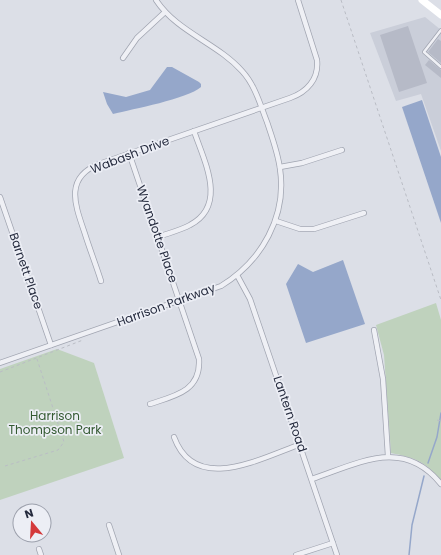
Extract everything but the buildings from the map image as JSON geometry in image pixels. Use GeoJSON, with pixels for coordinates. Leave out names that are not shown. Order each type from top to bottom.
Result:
{"type":"FeatureCollection","features":[{"type":"Feature","properties":{"kind":"street","name":"Harrison Parkway"},"geometry":{"type":"LineString","coordinates":[[0,363],[214,289],[237,275],[262,247],[276,221],[281,190],[280,167],[262,108],[253,86],[237,66],[165,12],[156,0]]}},
{"type":"Feature","properties":{"kind":"street","name":"Wabash Drive"},"geometry":{"type":"LineString","coordinates":[[101,281],[76,208],[74,197],[76,187],[81,177],[89,168],[262,108],[300,94],[309,87],[316,74],[318,65],[298,0]]}},
{"type":"Feature","properties":{"kind":"street"},"geometry":{"type":"LineString","coordinates":[[422,0],[441,15]]}},
{"type":"Feature","properties":{"kind":"street"},"geometry":{"type":"LineString","coordinates":[[123,58],[137,38],[165,12]]}},
{"type":"Feature","properties":{"kind":"street"},"geometry":{"type":"LineString","coordinates":[[158,237],[187,227],[197,221],[204,214],[210,200],[211,182],[194,131]]}},
{"type":"Feature","properties":{"kind":"street"},"geometry":{"type":"LineString","coordinates":[[280,167],[302,163],[342,150]]}},
{"type":"Feature","properties":{"kind":"street","name":"Wyandotte Place"},"geometry":{"type":"LineString","coordinates":[[129,153],[198,355],[198,372],[193,383],[186,390],[150,404]]}},
{"type":"Feature","properties":{"kind":"street","name":"Barnett Place"},"geometry":{"type":"LineString","coordinates":[[0,197],[51,345]]}},
{"type":"Feature","properties":{"kind":"street"},"geometry":{"type":"LineString","coordinates":[[276,221],[300,229],[310,229],[364,213]]}},
{"type":"Feature","properties":{"kind":"street","name":"Lantern Road"},"geometry":{"type":"LineString","coordinates":[[237,275],[250,299],[301,444],[337,555]]}},
{"type":"Feature","properties":{"kind":"street"},"geometry":{"type":"LineString","coordinates":[[374,330],[383,379],[388,456]]}},
{"type":"Feature","properties":{"kind":"street"},"geometry":{"type":"LineString","coordinates":[[174,437],[179,448],[187,458],[202,467],[218,470],[231,468],[301,444]]}},
{"type":"Feature","properties":{"kind":"street"},"geometry":{"type":"LineString","coordinates":[[312,479],[376,458],[388,456],[404,458],[416,462],[428,470],[441,484]]}},
{"type":"Feature","properties":{"kind":"street"},"geometry":{"type":"LineString","coordinates":[[109,525],[119,555]]}},
{"type":"Feature","properties":{"kind":"street"},"geometry":{"type":"LineString","coordinates":[[296,555],[333,543]]}},
{"type":"Feature","properties":{"kind":"street"},"geometry":{"type":"LineString","coordinates":[[39,549],[41,555]]}},
{"type":"Feature","properties":{"kind":"lane"},"geometry":{"type":"LineString","coordinates":[[441,30],[424,52],[441,67]]}},
{"type":"Feature","properties":{"kind":"path"},"geometry":{"type":"LineString","coordinates":[[341,0],[441,300]]}},
{"type":"Feature","properties":{"kind":"path"},"geometry":{"type":"LineString","coordinates":[[0,372],[83,340]]}},
{"type":"Feature","properties":{"kind":"path"},"geometry":{"type":"LineString","coordinates":[[5,466],[58,450],[64,444],[37,359]]}},
{"type":"Feature","properties":{"kind":"path"},"geometry":{"type":"LineString","coordinates":[[437,420],[441,421]]}},
{"type":"Feature","properties":{"kind":"shaded area"},"geometry":{"type":"Polygon","coordinates":[[[425,17],[441,30],[441,151],[421,94],[396,101],[370,33],[425,17]]]}},
{"type":"Feature","properties":{"kind":"green space"},"geometry":{"type":"Polygon","coordinates":[[[436,303],[441,320],[441,480],[430,468],[419,461],[391,453],[384,355],[376,325],[436,303]]]}},
{"type":"Feature","properties":{"kind":"green space","name":"Harrison Thompson Park"},"geometry":{"type":"Polygon","coordinates":[[[57,349],[94,363],[124,458],[0,500],[0,369],[57,349]]]}},
{"type":"Feature","properties":{"kind":"water"},"geometry":{"type":"Polygon","coordinates":[[[167,67],[172,67],[199,82],[201,87],[184,96],[113,114],[107,104],[103,92],[126,97],[150,90],[167,67]]]}},
{"type":"Feature","properties":{"kind":"water"},"geometry":{"type":"Polygon","coordinates":[[[422,100],[441,157],[441,223],[402,107],[422,100]]]}},
{"type":"Feature","properties":{"kind":"water"},"geometry":{"type":"Polygon","coordinates":[[[343,260],[365,324],[306,343],[286,284],[298,264],[313,272],[343,260]]]}},
{"type":"Feature","properties":{"kind":"waterway"},"geometry":{"type":"LineString","coordinates":[[428,463],[437,437],[441,413]]}},
{"type":"Feature","properties":{"kind":"waterway"},"geometry":{"type":"LineString","coordinates":[[409,555],[412,525],[424,476]]}}]}
